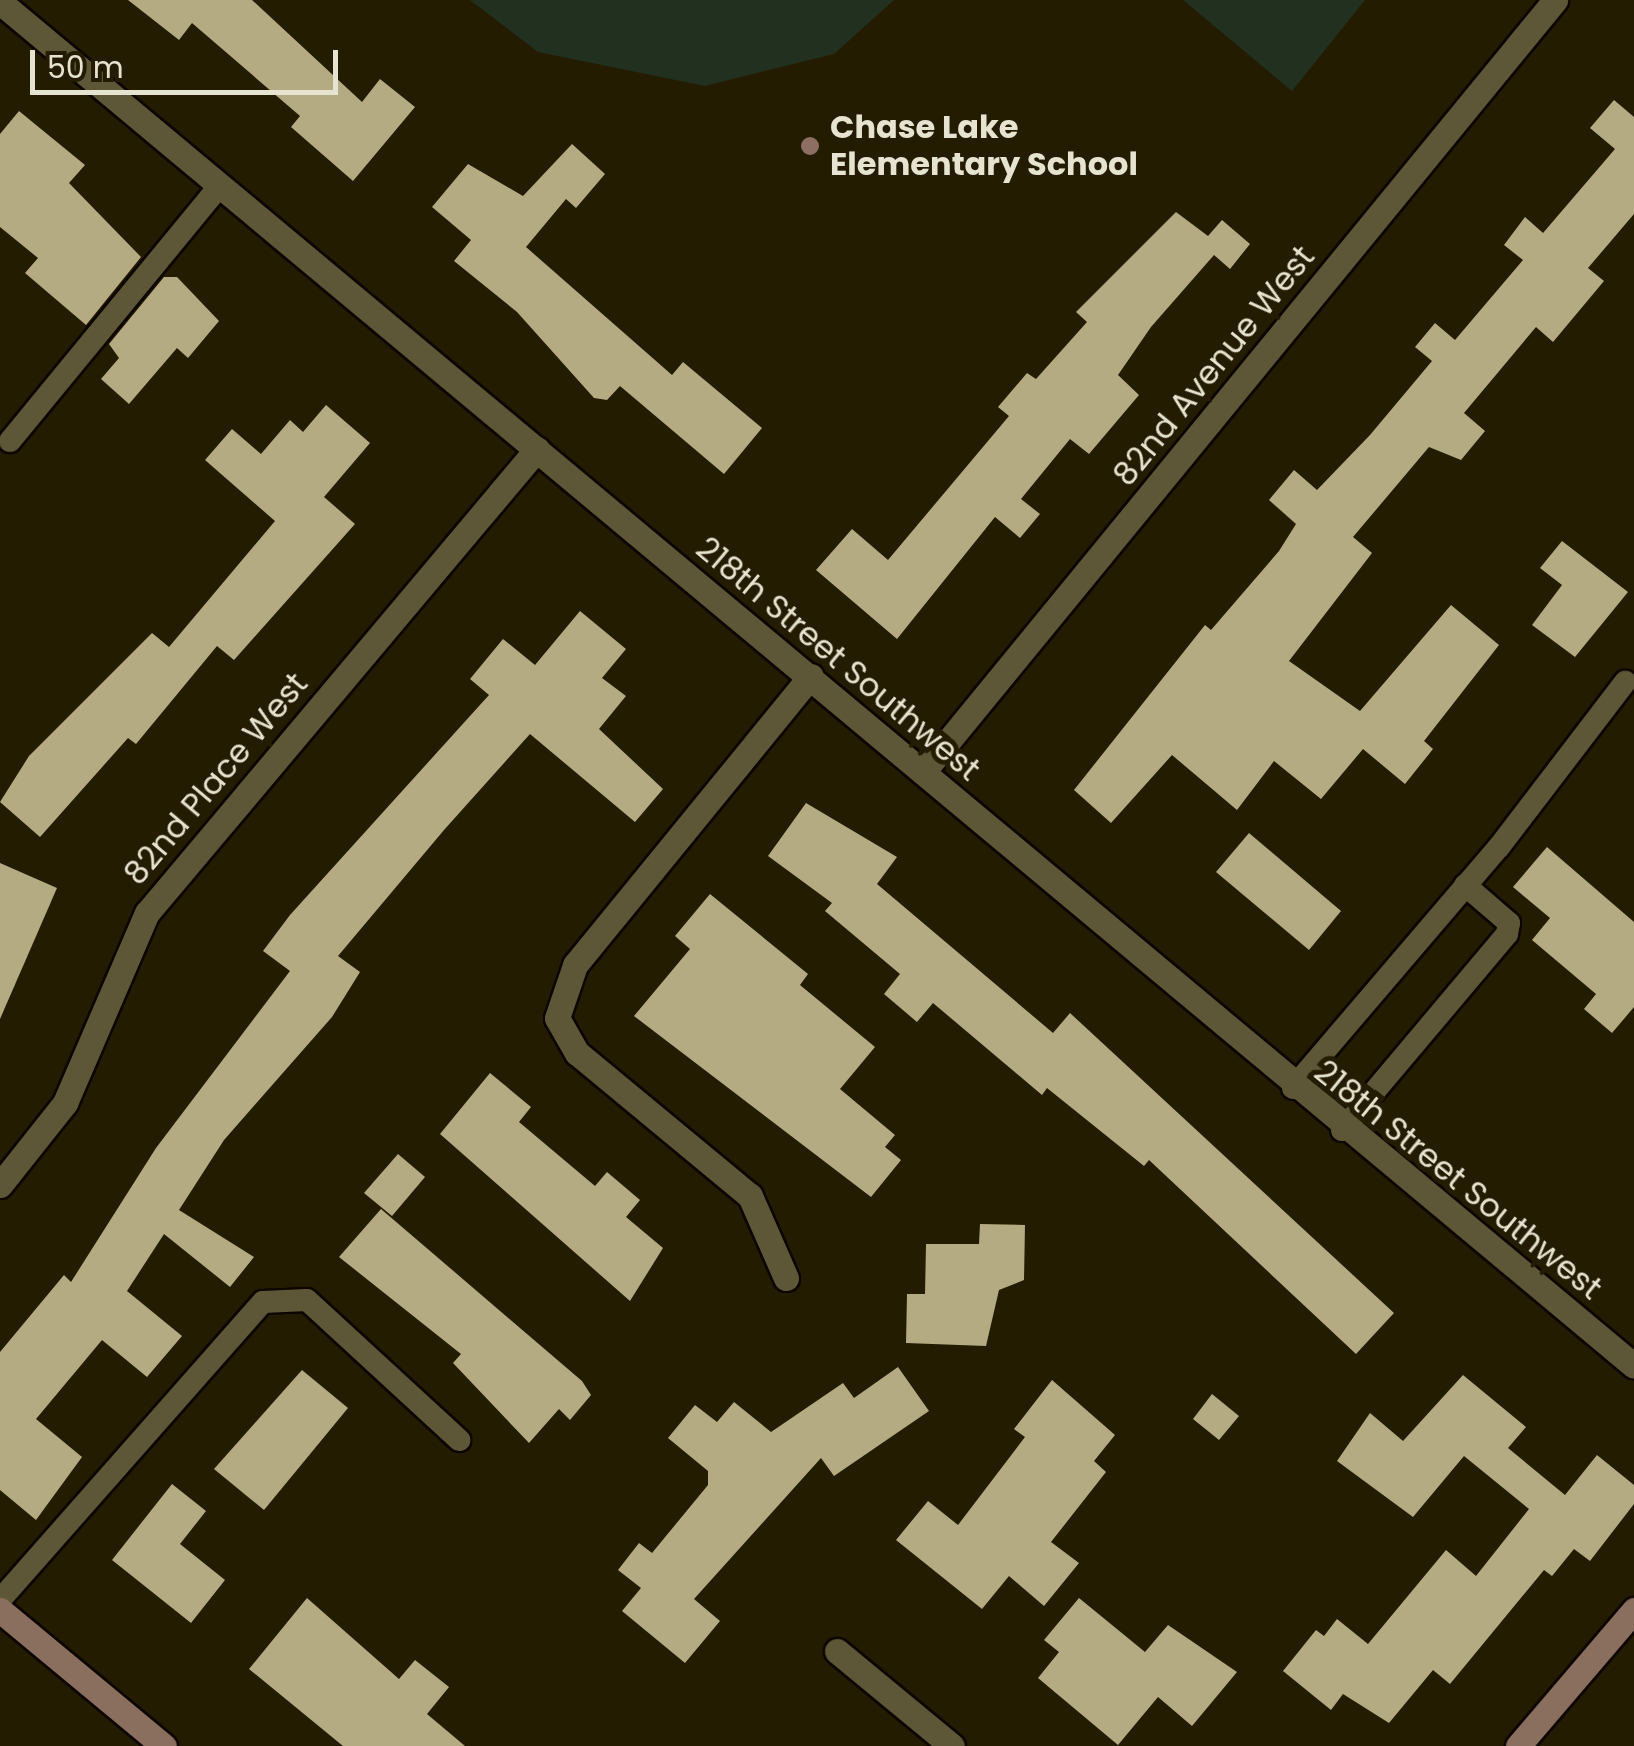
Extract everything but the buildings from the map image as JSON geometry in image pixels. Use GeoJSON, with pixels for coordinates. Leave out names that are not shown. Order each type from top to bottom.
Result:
{"type":"FeatureCollection","features":[{"type":"Feature","properties":{"kind":"main road"},"geometry":{"type":"LineString","coordinates":[[0,1610],[164,1746]]}},
{"type":"Feature","properties":{"kind":"main road"},"geometry":{"type":"LineString","coordinates":[[1518,1746],[1634,1610]]}},
{"type":"Feature","properties":{"kind":"street","name":"82nd Avenue West"},"geometry":{"type":"LineString","coordinates":[[924,772],[1554,0]]}},
{"type":"Feature","properties":{"kind":"street","name":"218th Street Southwest"},"geometry":{"type":"LineString","coordinates":[[0,2],[811,676],[1342,1130],[1634,1366]]}},
{"type":"Feature","properties":{"kind":"street","name":"82nd Place West"},"geometry":{"type":"LineString","coordinates":[[0,1185],[66,1103],[147,912],[538,450]]}},
{"type":"Feature","properties":{"kind":"street"},"geometry":{"type":"LineString","coordinates":[[786,1278],[750,1196],[577,1052],[557,1018],[575,965],[811,676]]}},
{"type":"Feature","properties":{"kind":"street"},"geometry":{"type":"LineString","coordinates":[[837,1650],[952,1746]]}},
{"type":"Feature","properties":{"kind":"lane"},"geometry":{"type":"LineString","coordinates":[[10,441],[220,184]]}},
{"type":"Feature","properties":{"kind":"lane"},"geometry":{"type":"LineString","coordinates":[[1293,1088],[1465,885],[1625,682]]}},
{"type":"Feature","properties":{"kind":"lane"},"geometry":{"type":"LineString","coordinates":[[1342,1130],[1507,934],[1509,922],[1465,885]]}},
{"type":"Feature","properties":{"kind":"lane"},"geometry":{"type":"LineString","coordinates":[[0,1600],[263,1302],[307,1300],[459,1440]]}},
{"type":"Feature","properties":{"kind":"green space"},"geometry":{"type":"Polygon","coordinates":[[[470,0],[894,0],[834,54],[705,86],[538,52],[470,0]]]}},
{"type":"Feature","properties":{"kind":"green space"},"geometry":{"type":"Polygon","coordinates":[[[1183,0],[1365,0],[1292,91],[1183,0]]]}},
{"type":"Feature","properties":{"kind":"place","name":"Chase Lake Elementary School"},"geometry":{"type":"Point","coordinates":[810,146]}}]}
